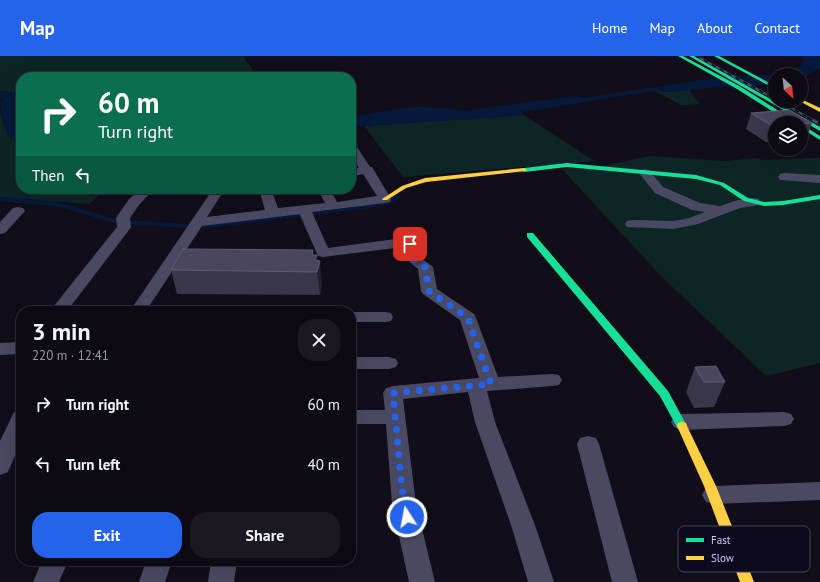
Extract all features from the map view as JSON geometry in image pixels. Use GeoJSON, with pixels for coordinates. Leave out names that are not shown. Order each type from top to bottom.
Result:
{"type":"FeatureCollection","features":[{"type":"Feature","properties":{"kind":"main road"},"geometry":{"type":"LineString","coordinates":[[680,56],[722,76]]}},
{"type":"Feature","properties":{"kind":"main road"},"geometry":{"type":"LineString","coordinates":[[691,56],[743,88],[820,129]]}},
{"type":"Feature","properties":{"kind":"main road"},"geometry":{"type":"LineString","coordinates":[[703,56],[768,91]]}},
{"type":"Feature","properties":{"kind":"main road"},"geometry":{"type":"LineString","coordinates":[[716,56],[768,84]]}},
{"type":"Feature","properties":{"kind":"main road"},"geometry":{"type":"LineString","coordinates":[[743,88],[785,116]]}},
{"type":"Feature","properties":{"kind":"main road"},"geometry":{"type":"LineString","coordinates":[[808,104],[820,110]]}},
{"type":"Feature","properties":{"kind":"main road"},"geometry":{"type":"LineString","coordinates":[[800,108],[820,118]]}},
{"type":"Feature","properties":{"kind":"main road"},"geometry":{"type":"LineString","coordinates":[[808,130],[820,138]]}},
{"type":"Feature","properties":{"kind":"main road"},"geometry":{"type":"LineString","coordinates":[[385,199],[404,187],[425,180],[567,165],[696,177],[713,180],[754,202],[786,202],[820,197]]}},
{"type":"Feature","properties":{"kind":"main road"},"geometry":{"type":"LineString","coordinates":[[530,235],[664,394],[681,422],[714,495],[726,526]]}},
{"type":"Feature","properties":{"kind":"main road"},"geometry":{"type":"LineString","coordinates":[[743,572],[747,582]]}},
{"type":"Feature","properties":{"kind":"street"},"geometry":{"type":"LineString","coordinates":[[195,225],[273,213],[385,199],[356,153]]}},
{"type":"Feature","properties":{"kind":"street"},"geometry":{"type":"LineString","coordinates":[[356,172],[368,170]]}},
{"type":"Feature","properties":{"kind":"street"},"geometry":{"type":"LineString","coordinates":[[645,173],[659,190],[665,194],[697,207],[719,210]]}},
{"type":"Feature","properties":{"kind":"street"},"geometry":{"type":"LineString","coordinates":[[784,177],[820,179]]}},
{"type":"Feature","properties":{"kind":"street"},"geometry":{"type":"LineString","coordinates":[[62,306],[124,227],[123,221],[134,202],[143,194]]}},
{"type":"Feature","properties":{"kind":"street"},"geometry":{"type":"LineString","coordinates":[[142,306],[186,249],[195,225],[216,194]]}},
{"type":"Feature","properties":{"kind":"street"},"geometry":{"type":"LineString","coordinates":[[267,194],[273,213]]}},
{"type":"Feature","properties":{"kind":"street"},"geometry":{"type":"LineString","coordinates":[[327,194],[333,206]]}},
{"type":"Feature","properties":{"kind":"street"},"geometry":{"type":"LineString","coordinates":[[632,224],[674,225],[693,221],[738,204],[754,202]]}},
{"type":"Feature","properties":{"kind":"street"},"geometry":{"type":"LineString","coordinates":[[0,230],[18,211]]}},
{"type":"Feature","properties":{"kind":"street"},"geometry":{"type":"LineString","coordinates":[[307,215],[316,253],[403,242],[410,244],[414,260],[425,267],[429,291],[468,318],[483,385],[485,422],[524,528],[541,582]]}},
{"type":"Feature","properties":{"kind":"street"},"geometry":{"type":"LineString","coordinates":[[356,317],[385,317]]}},
{"type":"Feature","properties":{"kind":"street"},"geometry":{"type":"LineString","coordinates":[[0,349],[16,348]]}},
{"type":"Feature","properties":{"kind":"street"},"geometry":{"type":"LineString","coordinates":[[356,362],[389,363]]}},
{"type":"Feature","properties":{"kind":"street"},"geometry":{"type":"LineString","coordinates":[[422,582],[404,504],[394,417],[393,393],[552,380]]}},
{"type":"Feature","properties":{"kind":"street"},"geometry":{"type":"LineString","coordinates":[[356,417],[394,417]]}},
{"type":"Feature","properties":{"kind":"street"},"geometry":{"type":"LineString","coordinates":[[681,422],[784,420]]}},
{"type":"Feature","properties":{"kind":"street"},"geometry":{"type":"LineString","coordinates":[[0,466],[5,442],[16,425]]}},
{"type":"Feature","properties":{"kind":"street"},"geometry":{"type":"LineString","coordinates":[[588,444],[625,582]]}},
{"type":"Feature","properties":{"kind":"street"},"geometry":{"type":"LineString","coordinates":[[714,495],[820,491]]}},
{"type":"Feature","properties":{"kind":"street"},"geometry":{"type":"LineString","coordinates":[[46,582],[53,566]]}},
{"type":"Feature","properties":{"kind":"street"},"geometry":{"type":"LineString","coordinates":[[152,582],[157,566]]}},
{"type":"Feature","properties":{"kind":"street"},"geometry":{"type":"LineString","coordinates":[[221,582],[223,566]]}},
{"type":"Feature","properties":{"kind":"green space"},"geometry":{"type":"Polygon","coordinates":[[[0,56],[243,56],[254,72],[16,72],[16,93],[0,91],[0,56]]]}},
{"type":"Feature","properties":{"kind":"green space"},"geometry":{"type":"Polygon","coordinates":[[[689,90],[700,104],[681,105],[655,91],[668,92],[689,90]]]}},
{"type":"Feature","properties":{"kind":"green space"},"geometry":{"type":"Polygon","coordinates":[[[0,113],[8,136],[16,142],[16,194],[100,194],[89,204],[0,197],[0,113]]]}},
{"type":"Feature","properties":{"kind":"green space"},"geometry":{"type":"Polygon","coordinates":[[[524,115],[594,161],[403,177],[364,126],[524,115]]]}},
{"type":"Feature","properties":{"kind":"green space"},"geometry":{"type":"Polygon","coordinates":[[[651,156],[725,161],[756,158],[763,160],[820,158],[820,363],[766,376],[659,274],[562,169],[602,166],[651,156]]]}},
{"type":"Feature","properties":{"kind":"water"},"geometry":{"type":"Polygon","coordinates":[[[804,56],[820,56],[820,68],[808,75],[808,68],[796,68],[801,66],[804,56]]]}},
{"type":"Feature","properties":{"kind":"water"},"geometry":{"type":"Polygon","coordinates":[[[768,75],[768,85],[721,87],[668,92],[655,91],[521,112],[524,115],[356,127],[356,116],[399,109],[425,107],[490,112],[708,79],[768,75]]]}},
{"type":"Feature","properties":{"kind":"water"},"geometry":{"type":"Polygon","coordinates":[[[0,91],[16,93],[16,142],[8,136],[0,113],[2,99],[0,97],[0,91]]]}},
{"type":"Feature","properties":{"kind":"building"},"geometry":{"type":"Polygon","coordinates":[[[789,110],[800,116],[768,116],[768,124],[751,113],[789,110]]]}},
{"type":"Feature","properties":{"kind":"building"},"geometry":{"type":"Polygon","coordinates":[[[183,249],[313,250],[312,255],[317,255],[315,260],[320,261],[317,272],[171,270],[183,249]]]}},
{"type":"Feature","properties":{"kind":"building"},"geometry":{"type":"Polygon","coordinates":[[[716,366],[725,382],[704,382],[695,367],[716,366]]]}},
{"type":"Feature","properties":{"kind":"waterway"},"geometry":{"type":"LineString","coordinates":[[469,115],[575,100]]}},
{"type":"Feature","properties":{"kind":"waterway"},"geometry":{"type":"LineString","coordinates":[[0,199],[61,205],[114,221],[202,227],[363,207],[392,202],[397,197]]}},
{"type":"Feature","properties":{"kind":"railway"},"geometry":{"type":"LineString","coordinates":[[696,56],[768,95]]}},
{"type":"Feature","properties":{"kind":"railway"},"geometry":{"type":"LineString","coordinates":[[791,108],[809,118]]}},
{"type":"Feature","properties":{"kind":"railway"},"geometry":{"type":"LineString","coordinates":[[808,118],[820,124]]}},
{"type":"Feature","properties":{"kind":"traffic: fast"},"geometry":{"type":"LineString","coordinates":[[680,56],[739,88],[784,116]]}},
{"type":"Feature","properties":{"kind":"traffic: fast"},"geometry":{"type":"LineString","coordinates":[[691,56],[820,129]]}},
{"type":"Feature","properties":{"kind":"traffic: fast"},"geometry":{"type":"LineString","coordinates":[[716,56],[768,84]]}},
{"type":"Feature","properties":{"kind":"traffic: fast"},"geometry":{"type":"LineString","coordinates":[[808,130],[820,138]]}},
{"type":"Feature","properties":{"kind":"traffic: fast"},"geometry":{"type":"LineString","coordinates":[[524,170],[567,165],[696,177],[722,184],[746,200],[764,204],[783,203],[820,197]]}},
{"type":"Feature","properties":{"kind":"traffic: fast"},"geometry":{"type":"LineString","coordinates":[[530,235],[664,394],[682,426]]}},
{"type":"Feature","properties":{"kind":"traffic: slow"},"geometry":{"type":"LineString","coordinates":[[808,104],[820,110]]}},
{"type":"Feature","properties":{"kind":"traffic: slow"},"geometry":{"type":"LineString","coordinates":[[385,199],[404,187],[425,180],[524,170]]}},
{"type":"Feature","properties":{"kind":"traffic: slow"},"geometry":{"type":"LineString","coordinates":[[682,426],[710,486],[725,526]]}},
{"type":"Feature","properties":{"kind":"traffic: slow"},"geometry":{"type":"LineString","coordinates":[[743,572],[747,582]]}},
{"type":"Feature","properties":{"kind":"route"},"geometry":{"type":"LineString","coordinates":[[407,517],[402,489],[394,417],[393,393],[491,384],[468,318],[429,291],[425,267],[414,260],[410,244]]}}]}
